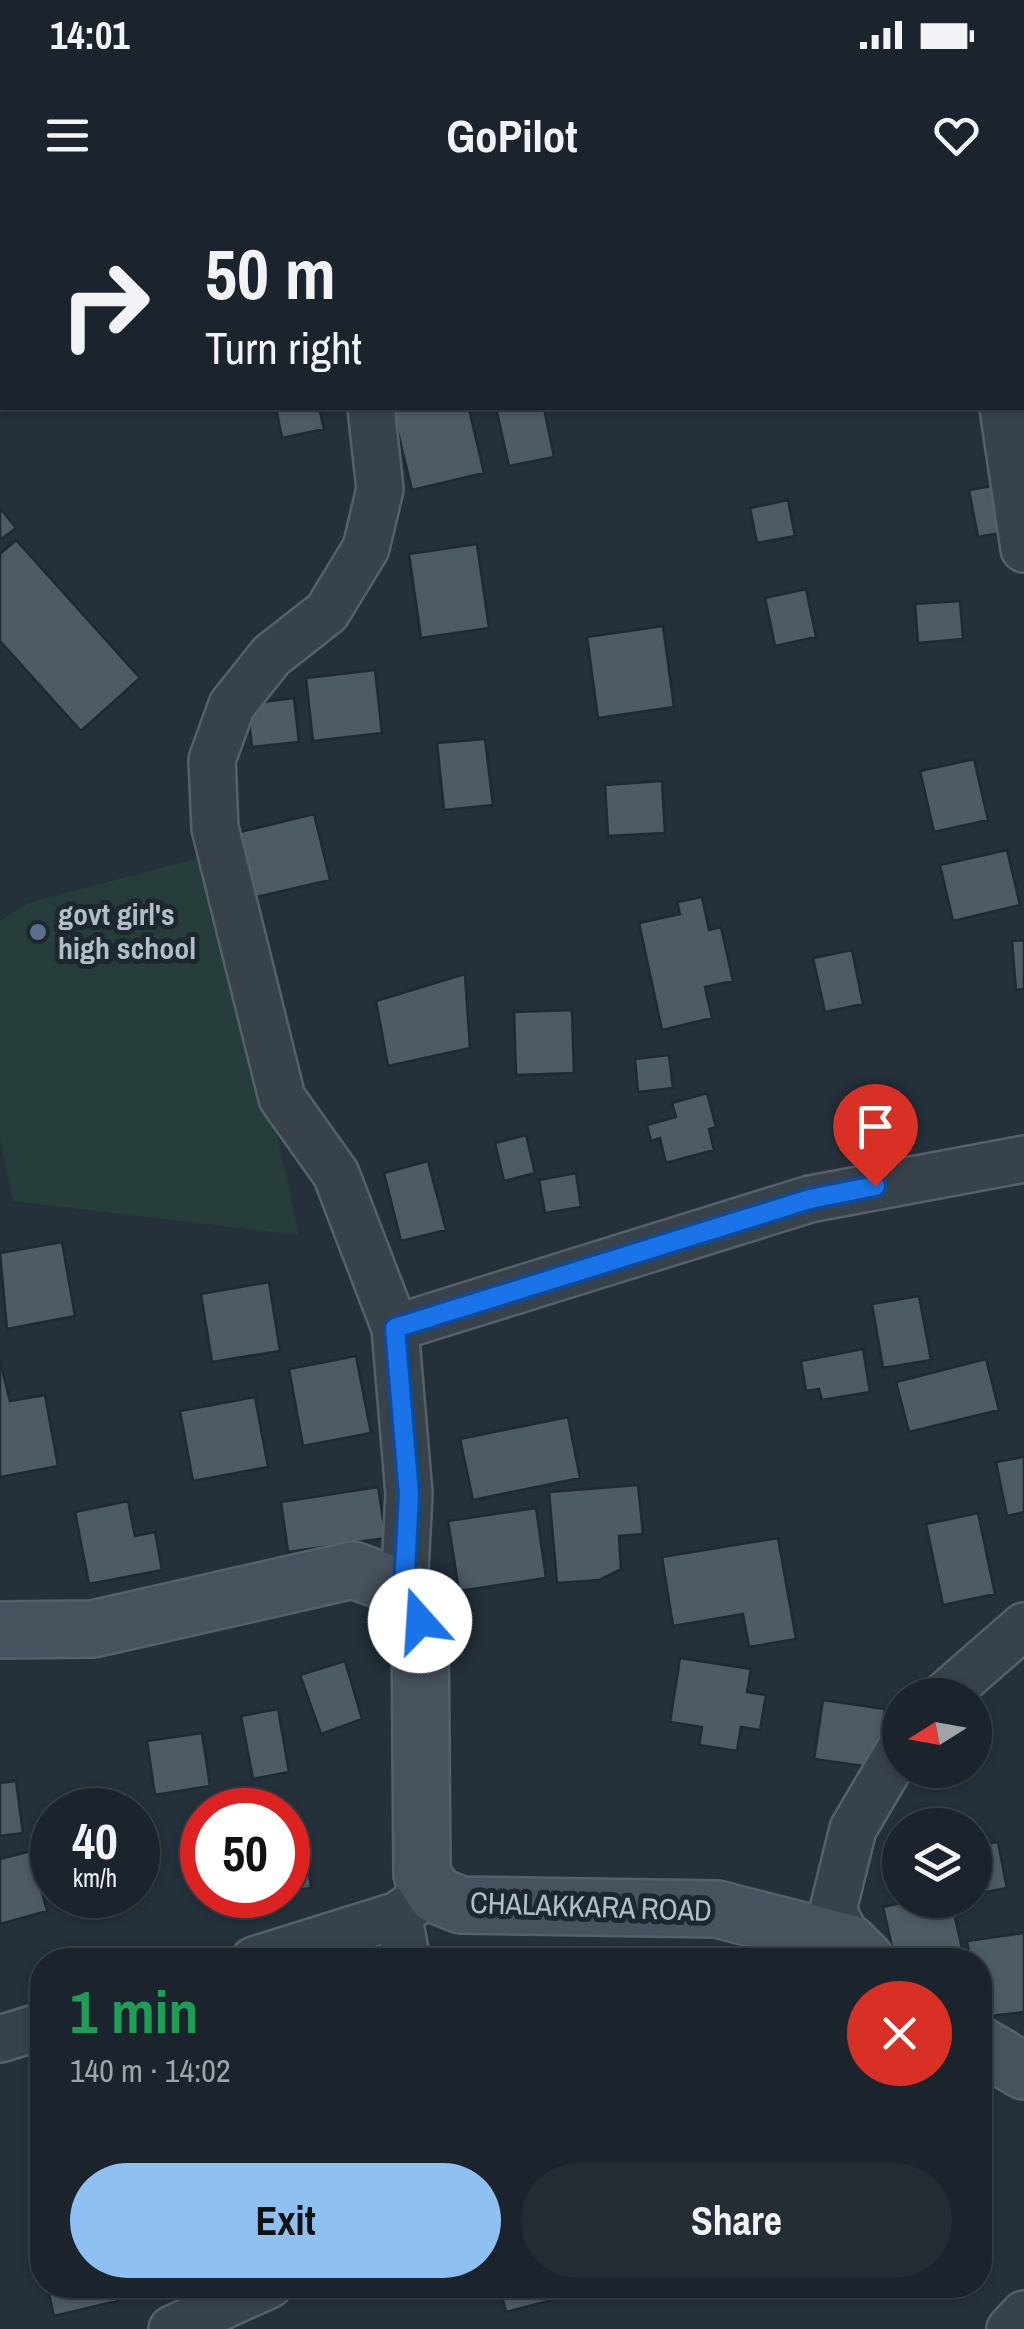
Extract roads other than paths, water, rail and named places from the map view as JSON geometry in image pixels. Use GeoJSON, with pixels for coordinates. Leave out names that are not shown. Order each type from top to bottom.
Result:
{"type":"FeatureCollection","features":[{"type":"Feature","properties":{"kind":"main road"},"geometry":{"type":"LineString","coordinates":[[0,1630],[93,1629],[353,1570],[404,1589]]}},
{"type":"Feature","properties":{"kind":"main road","name":"CHALAKKARA ROAD"},"geometry":{"type":"LineString","coordinates":[[404,1589],[420,1621],[417,1684],[424,1804],[422,1874],[412,1899]]}},
{"type":"Feature","properties":{"kind":"main road","name":"CHALAKKARA ROAD"},"geometry":{"type":"LineString","coordinates":[[412,1899],[436,1895],[460,1905],[717,1909],[845,1948]]}},
{"type":"Feature","properties":{"kind":"main road"},"geometry":{"type":"LineString","coordinates":[[992,2052],[1024,2071]]}},
{"type":"Feature","properties":{"kind":"street"},"geometry":{"type":"LineString","coordinates":[[371,410],[380,488],[366,548],[327,612],[271,656],[232,704],[212,760],[215,828],[282,1098],[336,1174],[395,1328],[409,1494],[404,1589]]}},
{"type":"Feature","properties":{"kind":"street"},"geometry":{"type":"LineString","coordinates":[[1003,410],[1024,548]]}},
{"type":"Feature","properties":{"kind":"street"},"geometry":{"type":"LineString","coordinates":[[395,1328],[810,1199],[1024,1159]]}},
{"type":"Feature","properties":{"kind":"street"},"geometry":{"type":"LineString","coordinates":[[964,1678],[1024,1626]]}},
{"type":"Feature","properties":{"kind":"street"},"geometry":{"type":"LineString","coordinates":[[856,1948],[833,1910],[854,1828],[882,1780]]}},
{"type":"Feature","properties":{"kind":"street"},"geometry":{"type":"LineString","coordinates":[[285,1948],[412,1899],[408,1948]]}},
{"type":"Feature","properties":{"kind":"street"},"geometry":{"type":"LineString","coordinates":[[0,2039],[30,2030]]}},
{"type":"Feature","properties":{"kind":"street"},"geometry":{"type":"LineString","coordinates":[[172,2329],[241,2298]]}},
{"type":"Feature","properties":{"kind":"street"},"geometry":{"type":"LineString","coordinates":[[1010,2329],[1024,2314]]}},
{"type":"Feature","properties":{"kind":"place","name":"govt girl's high school"},"geometry":{"type":"Point","coordinates":[38,932]}}]}
